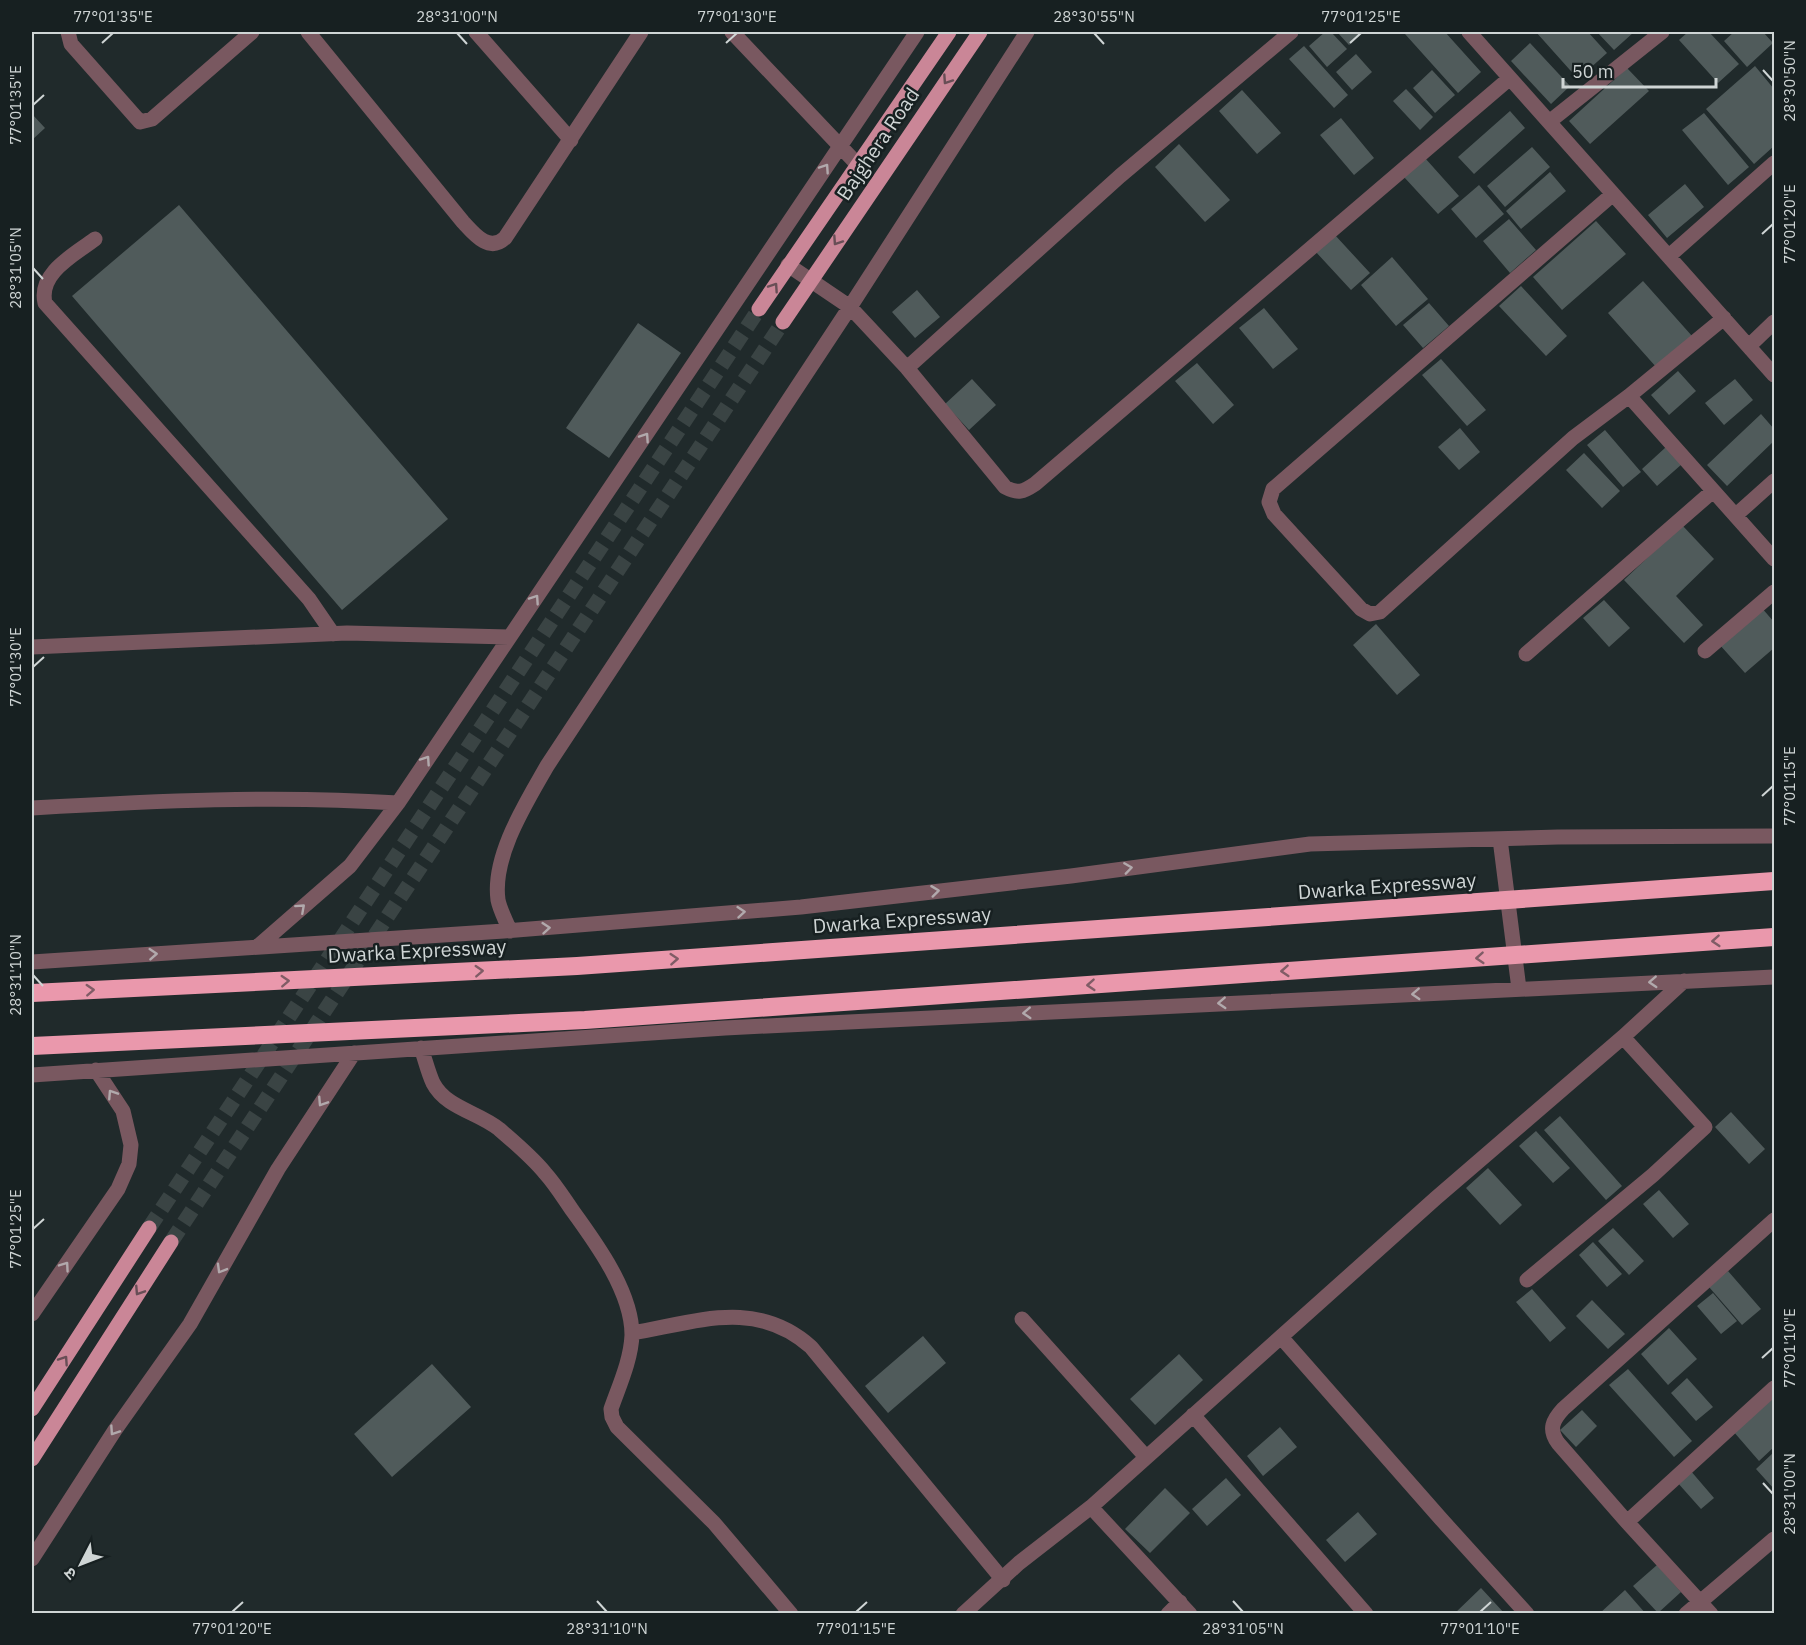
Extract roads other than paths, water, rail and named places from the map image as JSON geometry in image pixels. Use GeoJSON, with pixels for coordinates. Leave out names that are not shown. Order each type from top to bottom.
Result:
{"type":"FeatureCollection","features":[{"type":"Feature","properties":{"kind":"highway","name":"Dwarka Expressway"},"geometry":{"type":"LineString","coordinates":[[32,993],[589,965],[1774,881]]}},
{"type":"Feature","properties":{"kind":"highway"},"geometry":{"type":"LineString","coordinates":[[32,1046],[585,1020],[1774,937]]}},
{"type":"Feature","properties":{"kind":"main road","name":"Bajghera Road"},"geometry":{"type":"LineString","coordinates":[[759,309],[950,32]]}},
{"type":"Feature","properties":{"kind":"main road","name":"Bajghera Road"},"geometry":{"type":"LineString","coordinates":[[783,322],[980,32]]}},
{"type":"Feature","properties":{"kind":"main road"},"geometry":{"type":"LineString","coordinates":[[32,1409],[149,1228]]}},
{"type":"Feature","properties":{"kind":"main road"},"geometry":{"type":"LineString","coordinates":[[32,1459],[171,1242]]}},
{"type":"Feature","properties":{"kind":"street"},"geometry":{"type":"LineString","coordinates":[[68,32],[71,44],[140,122],[152,119],[252,32]]}},
{"type":"Feature","properties":{"kind":"street"},"geometry":{"type":"LineString","coordinates":[[308,32],[462,222],[483,241],[491,244],[497,244],[505,238],[641,32]]}},
{"type":"Feature","properties":{"kind":"street"},"geometry":{"type":"LineString","coordinates":[[476,32],[571,140]]}},
{"type":"Feature","properties":{"kind":"street"},"geometry":{"type":"LineString","coordinates":[[732,32],[858,165]]}},
{"type":"Feature","properties":{"kind":"street"},"geometry":{"type":"LineString","coordinates":[[258,947],[350,866],[398,803],[917,32]]}},
{"type":"Feature","properties":{"kind":"street"},"geometry":{"type":"LineString","coordinates":[[510,931],[498,901],[500,870],[512,831],[554,753],[850,308],[1027,32]]}},
{"type":"Feature","properties":{"kind":"street"},"geometry":{"type":"LineString","coordinates":[[907,368],[1120,176],[1291,32]]}},
{"type":"Feature","properties":{"kind":"street"},"geometry":{"type":"LineString","coordinates":[[1469,32],[1774,375]]}},
{"type":"Feature","properties":{"kind":"street"},"geometry":{"type":"LineString","coordinates":[[1549,122],[1662,32]]}},
{"type":"Feature","properties":{"kind":"street"},"geometry":{"type":"LineString","coordinates":[[788,265],[850,308],[907,368],[1005,487],[1021,493],[1510,78]]}},
{"type":"Feature","properties":{"kind":"street"},"geometry":{"type":"LineString","coordinates":[[1669,256],[1774,163]]}},
{"type":"Feature","properties":{"kind":"street"},"geometry":{"type":"LineString","coordinates":[[1613,194],[1273,489],[1269,502],[1270,509],[1361,609],[1370,614],[1376,613],[1386,608],[1573,438],[1629,396],[1724,318]]}},
{"type":"Feature","properties":{"kind":"street"},"geometry":{"type":"LineString","coordinates":[[94,238],[63,263],[46,281],[43,294],[45,303],[309,599],[333,634]]}},
{"type":"Feature","properties":{"kind":"street"},"geometry":{"type":"LineString","coordinates":[[1749,346],[1774,322]]}},
{"type":"Feature","properties":{"kind":"street"},"geometry":{"type":"LineString","coordinates":[[1629,396],[1774,559]]}},
{"type":"Feature","properties":{"kind":"street"},"geometry":{"type":"LineString","coordinates":[[1736,515],[1774,481]]}},
{"type":"Feature","properties":{"kind":"street"},"geometry":{"type":"LineString","coordinates":[[1526,654],[1713,490]]}},
{"type":"Feature","properties":{"kind":"street"},"geometry":{"type":"LineString","coordinates":[[1705,651],[1774,592]]}},
{"type":"Feature","properties":{"kind":"street"},"geometry":{"type":"LineString","coordinates":[[32,647],[333,634],[510,637]]}},
{"type":"Feature","properties":{"kind":"street"},"geometry":{"type":"LineString","coordinates":[[32,808],[213,801],[354,800],[398,803]]}},
{"type":"Feature","properties":{"kind":"street"},"geometry":{"type":"LineString","coordinates":[[32,962],[510,931],[801,907],[1071,876],[1310,844],[1500,838],[1774,836]]}},
{"type":"Feature","properties":{"kind":"street"},"geometry":{"type":"LineString","coordinates":[[1500,838],[1519,989]]}},
{"type":"Feature","properties":{"kind":"street"},"geometry":{"type":"LineString","coordinates":[[32,1075],[724,1028],[1774,977]]}},
{"type":"Feature","properties":{"kind":"street"},"geometry":{"type":"LineString","coordinates":[[963,1614],[1019,1563],[1091,1507],[1436,1198],[1623,1037],[1684,981]]}},
{"type":"Feature","properties":{"kind":"street"},"geometry":{"type":"LineString","coordinates":[[1527,1280],[1653,1175],[1706,1127],[1623,1037]]}},
{"type":"Feature","properties":{"kind":"street"},"geometry":{"type":"LineString","coordinates":[[421,1048],[433,1083],[441,1093],[454,1104],[495,1126],[546,1173],[603,1252],[612,1269],[626,1306],[632,1333],[627,1361],[611,1409],[614,1421],[646,1457],[714,1523],[791,1614]]}},
{"type":"Feature","properties":{"kind":"street"},"geometry":{"type":"LineString","coordinates":[[32,1559],[115,1430],[190,1324],[278,1169],[354,1053]]}},
{"type":"Feature","properties":{"kind":"street"},"geometry":{"type":"LineString","coordinates":[[32,1314],[118,1189],[129,1164],[131,1145],[123,1111],[96,1070]]}},
{"type":"Feature","properties":{"kind":"street"},"geometry":{"type":"LineString","coordinates":[[1706,1608],[1627,1522],[1554,1437],[1551,1430],[1553,1420],[1774,1220]]}},
{"type":"Feature","properties":{"kind":"street"},"geometry":{"type":"LineString","coordinates":[[632,1333],[703,1320],[744,1317],[769,1321],[788,1329],[811,1347],[1003,1580]]}},
{"type":"Feature","properties":{"kind":"street"},"geometry":{"type":"LineString","coordinates":[[1022,1319],[1146,1457]]}},
{"type":"Feature","properties":{"kind":"street"},"geometry":{"type":"LineString","coordinates":[[1281,1337],[1527,1614]]}},
{"type":"Feature","properties":{"kind":"street"},"geometry":{"type":"LineString","coordinates":[[1627,1522],[1774,1388]]}},
{"type":"Feature","properties":{"kind":"street"},"geometry":{"type":"LineString","coordinates":[[1193,1415],[1366,1614]]}},
{"type":"Feature","properties":{"kind":"street"},"geometry":{"type":"LineString","coordinates":[[1091,1507],[1185,1608],[1168,1614]]}},
{"type":"Feature","properties":{"kind":"street"},"geometry":{"type":"LineString","coordinates":[[1686,1614],[1706,1608],[1774,1539]]}},
{"type":"Feature","properties":{"kind":"tunnel"},"geometry":{"type":"LineString","coordinates":[[149,1228],[759,309]]}},
{"type":"Feature","properties":{"kind":"tunnel"},"geometry":{"type":"LineString","coordinates":[[171,1242],[783,322]]}}]}
